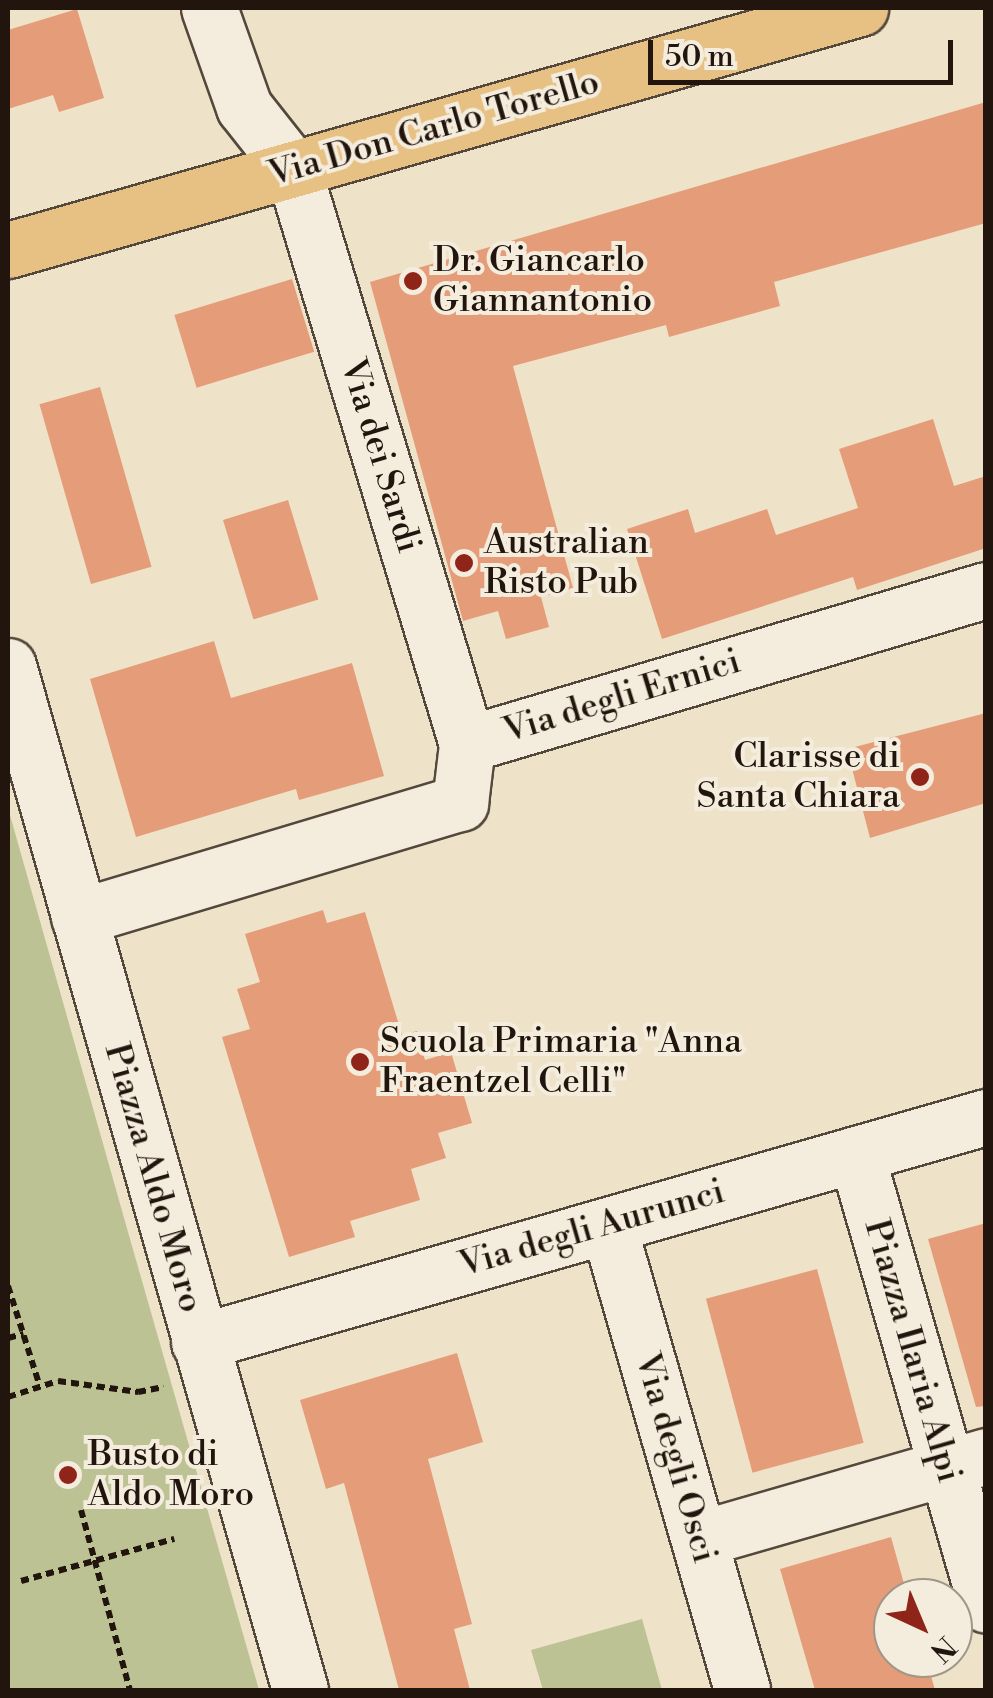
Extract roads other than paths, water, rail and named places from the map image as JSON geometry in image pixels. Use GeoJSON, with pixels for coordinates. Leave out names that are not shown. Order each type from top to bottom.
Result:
{"type":"FeatureCollection","features":[{"type":"Feature","properties":{"kind":"main road","name":"Via Don Carlo Torello"},"geometry":{"type":"LineString","coordinates":[[8,250],[860,8]]}},
{"type":"Feature","properties":{"kind":"street"},"geometry":{"type":"LineString","coordinates":[[209,8],[227,69],[260,134],[293,169]]}},
{"type":"Feature","properties":{"kind":"street"},"geometry":{"type":"LineString","coordinates":[[198,196],[231,127],[227,69]]}},
{"type":"Feature","properties":{"kind":"street","name":"Via dei Sardi"},"geometry":{"type":"LineString","coordinates":[[293,169],[467,744]]}},
{"type":"Feature","properties":{"kind":"street","name":"Via degli Ernici"},"geometry":{"type":"LineString","coordinates":[[79,917],[460,803],[467,744],[986,590]]}},
{"type":"Feature","properties":{"kind":"street","name":"Piazza Aldo Moro"},"geometry":{"type":"LineString","coordinates":[[8,666],[79,917],[189,1362],[300,1690]]}},
{"type":"Feature","properties":{"kind":"street","name":"Via degli Aurunci"},"geometry":{"type":"LineString","coordinates":[[189,1362],[608,1225],[986,1117]]}},
{"type":"Feature","properties":{"kind":"street","name":"Piazza Ilaria Alpi"},"geometry":{"type":"LineString","coordinates":[[856,1154],[966,1462],[986,1605]]}},
{"type":"Feature","properties":{"kind":"street","name":"Via degli Osci"},"geometry":{"type":"LineString","coordinates":[[608,1225],[742,1690]]}},
{"type":"Feature","properties":{"kind":"street"},"geometry":{"type":"LineString","coordinates":[[699,1540],[966,1462]]}},
{"type":"Feature","properties":{"kind":"place","name":"Dr. Giancarlo Giannantonio"},"geometry":{"type":"Point","coordinates":[413,281]}},
{"type":"Feature","properties":{"kind":"place","name":"Australian Risto Pub"},"geometry":{"type":"Point","coordinates":[464,563]}},
{"type":"Feature","properties":{"kind":"place","name":"Clarisse di Santa Chiara"},"geometry":{"type":"Point","coordinates":[920,777]}},
{"type":"Feature","properties":{"kind":"place","name":"Scuola Primaria \"Anna Fraentzel Celli\""},"geometry":{"type":"Point","coordinates":[360,1062]}},
{"type":"Feature","properties":{"kind":"place","name":"Busto di Aldo Moro"},"geometry":{"type":"Point","coordinates":[68,1475]}}]}
